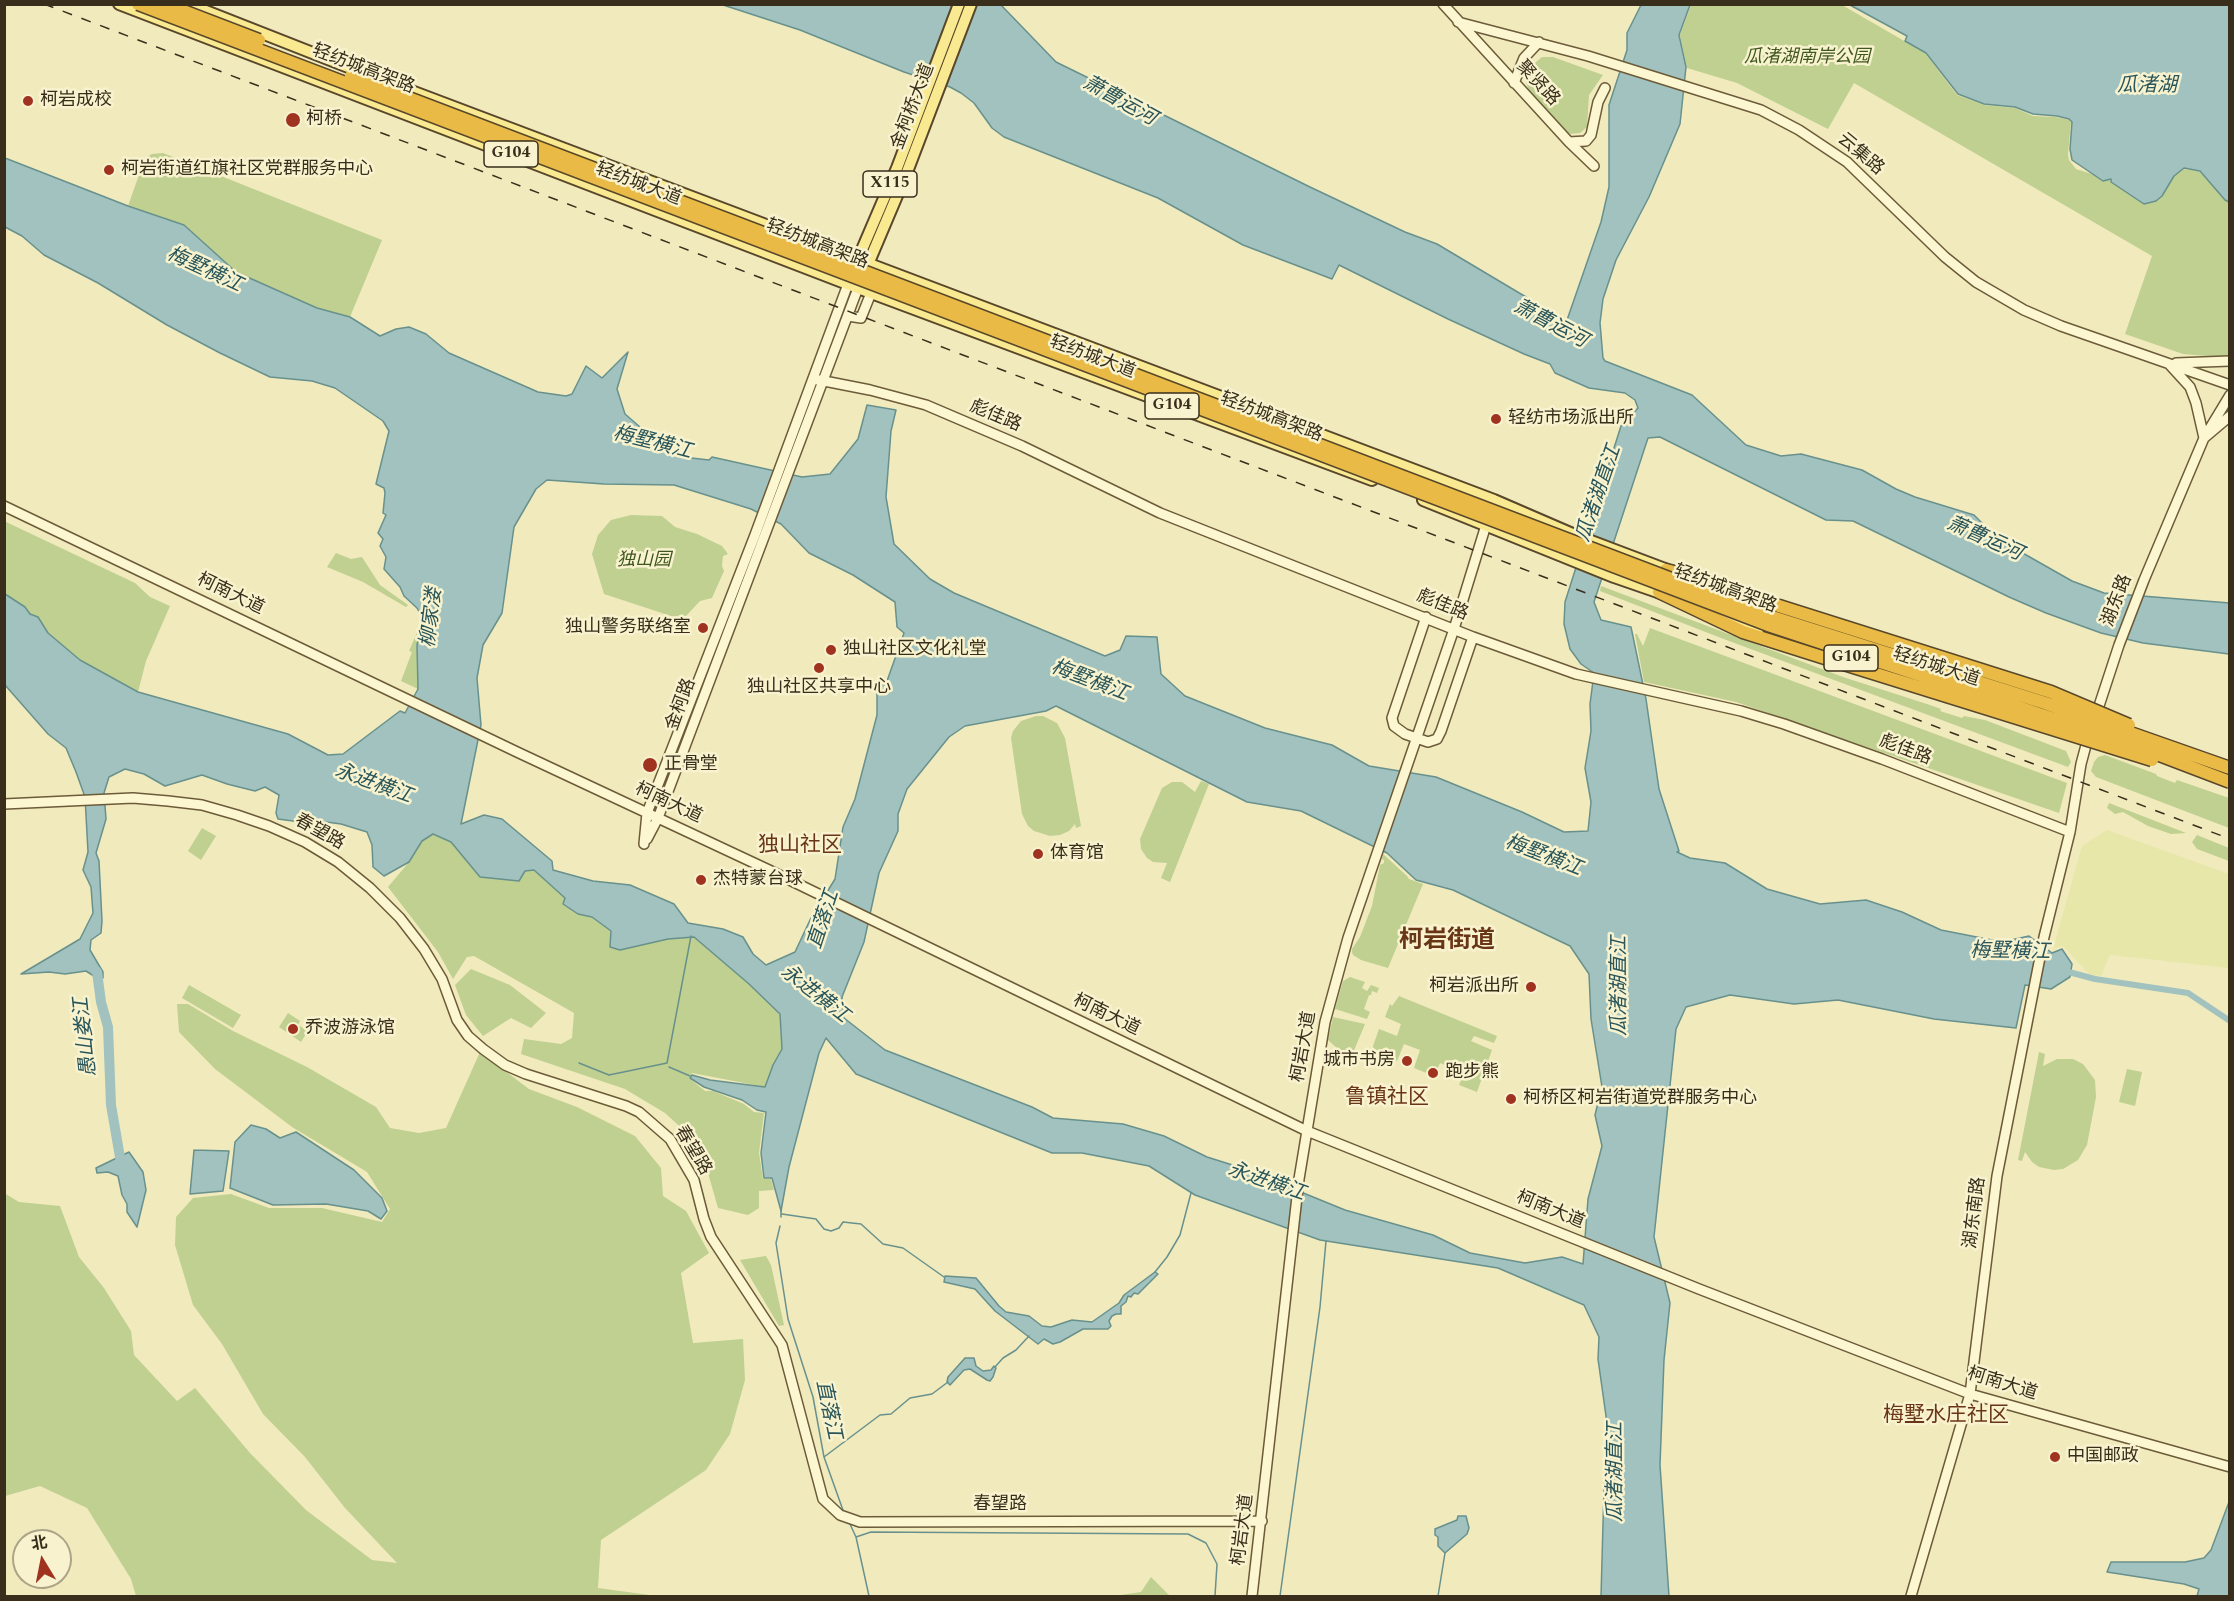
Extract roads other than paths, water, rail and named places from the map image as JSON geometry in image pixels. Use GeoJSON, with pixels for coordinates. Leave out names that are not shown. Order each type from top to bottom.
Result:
{"type":"FeatureCollection","features":[{"type":"Feature","properties":{"kind":"highway","name":"轻纺城高架路"},"geometry":{"type":"LineString","coordinates":[[138,4],[1768,625],[2122,741],[2229,784]]}},
{"type":"Feature","properties":{"kind":"highway","name":"轻纺城高架路"},"geometry":{"type":"LineString","coordinates":[[165,4],[1759,612],[2045,703],[2229,766]]}},
{"type":"Feature","properties":{"kind":"highway"},"geometry":{"type":"LineString","coordinates":[[1666,570],[1706,580],[1779,606],[2051,692],[2229,766]]}},
{"type":"Feature","properties":{"kind":"highway"},"geometry":{"type":"LineString","coordinates":[[1659,592],[1743,632],[2229,784]]}},
{"type":"Feature","properties":{"kind":"main road","name":"轻纺城大道"},"geometry":{"type":"LineString","coordinates":[[119,4],[854,286],[1392,487],[1614,577],[1762,629],[2089,735],[2229,784]]}},
{"type":"Feature","properties":{"kind":"main road","name":"轻纺城大道"},"geometry":{"type":"LineString","coordinates":[[188,4],[361,72],[1494,500],[1575,535],[1666,570],[1834,632],[2052,699],[2229,766]]}},
{"type":"Feature","properties":{"kind":"main road","name":"金柯桥大道"},"geometry":{"type":"LineString","coordinates":[[925,108],[959,4]]}},
{"type":"Feature","properties":{"kind":"main road","name":"金柯桥大道"},"geometry":{"type":"LineString","coordinates":[[854,286],[925,108],[971,4]]}},
{"type":"Feature","properties":{"kind":"street"},"geometry":{"type":"LineString","coordinates":[[1443,4],[1458,22]]}},
{"type":"Feature","properties":{"kind":"street","name":"云集路"},"geometry":{"type":"LineString","coordinates":[[1458,22],[1588,56],[1761,110],[1799,130],[1847,162],[1945,256],[1976,282],[2024,310],[2061,326],[2229,385]]}},
{"type":"Feature","properties":{"kind":"street","name":"聚贤路"},"geometry":{"type":"LineString","coordinates":[[1458,22],[1594,166]]}},
{"type":"Feature","properties":{"kind":"street"},"geometry":{"type":"LineString","coordinates":[[1514,83],[1524,58],[1539,42]]}},
{"type":"Feature","properties":{"kind":"street"},"geometry":{"type":"LineString","coordinates":[[1569,142],[1586,141],[1592,135],[1598,102],[1605,88]]}},
{"type":"Feature","properties":{"kind":"street","name":"金柯路"},"geometry":{"type":"LineString","coordinates":[[759,537],[658,818],[644,844],[647,813],[790,456],[824,380],[848,316],[854,286]]}},
{"type":"Feature","properties":{"kind":"street","name":"金柯路"},"geometry":{"type":"LineString","coordinates":[[790,456],[814,379],[854,286]]}},
{"type":"Feature","properties":{"kind":"street"},"geometry":{"type":"LineString","coordinates":[[848,316],[861,318],[871,292]]}},
{"type":"Feature","properties":{"kind":"street"},"geometry":{"type":"LineString","coordinates":[[2168,363],[2229,361]]}},
{"type":"Feature","properties":{"kind":"street"},"geometry":{"type":"LineString","coordinates":[[2168,363],[2190,387],[2204,438],[2229,416]]}},
{"type":"Feature","properties":{"kind":"street","name":"彪佳路"},"geometry":{"type":"LineString","coordinates":[[814,379],[870,390],[926,405],[1022,446],[1160,513],[1473,637],[1576,674],[1741,711],[1784,724],[1882,759],[2070,832]]}},
{"type":"Feature","properties":{"kind":"street","name":"湖东路"},"geometry":{"type":"LineString","coordinates":[[2070,832],[2081,764],[2119,645],[2204,438],[2229,395]]}},
{"type":"Feature","properties":{"kind":"street","name":"柯南大道"},"geometry":{"type":"LineString","coordinates":[[4,506],[380,687],[815,892],[1307,1131],[1699,1289],[1970,1394],[2229,1467]]}},
{"type":"Feature","properties":{"kind":"street","name":"柯岩大道"},"geometry":{"type":"LineString","coordinates":[[1252,1596],[1292,1231],[1325,1022],[1348,938],[1454,629],[1486,525]]}},
{"type":"Feature","properties":{"kind":"street"},"geometry":{"type":"LineString","coordinates":[[1425,617],[1392,718],[1394,726],[1404,734],[1428,742],[1437,739],[1442,731],[1473,637]]}},
{"type":"Feature","properties":{"kind":"street","name":"春望路"},"geometry":{"type":"LineString","coordinates":[[4,804],[133,798],[202,805],[269,826],[305,842],[338,862],[370,888],[400,918],[424,949],[442,979],[457,1020],[468,1036],[483,1049],[505,1065],[526,1074],[639,1112],[670,1139],[694,1180],[711,1237],[782,1345],[823,1498],[845,1517],[861,1522],[1262,1521]]}},
{"type":"Feature","properties":{"kind":"street","name":"湖东南路"},"geometry":{"type":"LineString","coordinates":[[1911,1596],[1970,1394],[1997,1176],[2044,937],[2070,832]]}},
{"type":"Feature","properties":{"kind":"water"},"geometry":{"type":"Polygon","coordinates":[[[720,4],[1001,5],[1056,62],[1310,187],[1405,232],[1437,244],[1526,297],[1547,313],[1567,320],[1601,222],[1609,187],[1609,105],[1627,50],[1627,33],[1641,5],[1690,5],[1679,35],[1686,67],[1680,124],[1649,197],[1616,260],[1603,299],[1600,323],[1605,361],[1692,395],[1746,445],[1781,456],[1801,454],[1862,470],[1915,497],[1974,515],[1998,539],[2072,581],[2104,593],[2230,603],[2229,654],[2143,643],[2101,633],[2009,597],[1853,521],[1826,520],[1660,437],[1648,438],[1594,602],[1601,620],[1631,627],[1646,699],[1659,789],[1679,851],[1677,852],[1690,858],[1725,863],[1767,889],[1820,904],[1866,900],[1902,912],[1941,930],[2002,942],[2029,936],[2052,953],[2062,949],[2072,964],[2070,977],[2051,989],[2025,985],[2016,1028],[1934,1019],[1838,1000],[1794,1004],[1730,995],[1686,1007],[1676,1029],[1654,1237],[1670,1303],[1664,1360],[1660,1465],[1669,1596],[1601,1596],[1606,1416],[1598,1359],[1599,1337],[1584,1305],[1498,1268],[1320,1240],[1195,1195],[1149,1166],[1082,1153],[1052,1153],[856,1074],[826,1038],[819,1053],[789,1167],[781,1211],[772,1178],[764,1178],[761,1153],[766,1112],[757,1110],[742,1100],[704,1087],[690,1078],[692,1075],[710,1080],[765,1087],[782,1049],[780,1014],[694,937],[668,939],[620,950],[610,947],[611,931],[592,917],[578,914],[563,904],[565,898],[534,870],[525,871],[519,881],[480,877],[451,842],[433,834],[422,841],[409,862],[384,876],[373,867],[372,845],[367,832],[341,824],[278,819],[276,813],[279,795],[265,787],[255,791],[202,775],[165,786],[144,774],[125,769],[109,777],[104,793],[106,819],[96,853],[99,861],[102,921],[101,933],[91,940],[90,950],[103,972],[103,978],[97,978],[86,971],[65,974],[49,972],[21,974],[80,939],[93,913],[91,887],[83,870],[88,852],[85,797],[76,772],[66,748],[48,734],[5,685],[5,594],[25,607],[30,614],[38,617],[48,633],[80,660],[138,692],[288,734],[328,755],[343,754],[400,711],[405,713],[418,689],[417,645],[423,619],[417,608],[404,596],[400,587],[384,569],[386,557],[380,546],[383,539],[378,533],[386,515],[383,513],[385,493],[384,488],[376,484],[389,431],[383,421],[335,388],[312,381],[270,377],[220,353],[167,325],[98,283],[44,255],[22,236],[5,227],[5,158],[128,206],[184,225],[236,272],[317,308],[350,317],[380,336],[396,329],[409,327],[426,334],[449,353],[538,392],[566,396],[572,394],[586,366],[602,378],[628,352],[617,389],[625,414],[655,440],[683,457],[709,460],[712,457],[802,477],[830,474],[858,439],[867,405],[896,410],[891,431],[886,497],[894,544],[930,579],[954,593],[1105,656],[1120,650],[1126,636],[1157,637],[1161,674],[1185,696],[1265,728],[1332,745],[1369,766],[1436,777],[1564,832],[1588,831],[1591,802],[1585,768],[1591,731],[1590,704],[1594,673],[1581,664],[1570,649],[1564,624],[1565,602],[1621,426],[1638,408],[1635,400],[1625,393],[1589,388],[1555,373],[1550,364],[1448,319],[1339,265],[1332,279],[1243,245],[1158,198],[1004,137],[992,128],[974,103],[950,87],[904,72],[800,30],[720,4]],[[547,480],[536,489],[514,527],[502,613],[483,645],[477,678],[481,725],[461,824],[484,815],[502,819],[552,861],[553,870],[593,881],[630,885],[674,904],[688,923],[723,929],[743,937],[753,954],[766,965],[795,952],[810,920],[835,879],[843,827],[855,799],[877,715],[877,690],[887,681],[904,633],[897,627],[895,602],[853,575],[809,553],[781,524],[751,509],[674,485],[547,480]],[[1056,706],[1046,711],[965,726],[949,737],[907,789],[898,814],[898,831],[879,873],[864,942],[842,997],[844,1018],[885,1050],[1032,1107],[1053,1118],[1123,1124],[1164,1136],[1207,1157],[1242,1168],[1345,1210],[1433,1235],[1470,1253],[1525,1263],[1562,1257],[1583,1264],[1588,1199],[1602,1146],[1595,1115],[1602,1087],[1591,1019],[1589,974],[1570,946],[1453,890],[1416,880],[1387,853],[1301,811],[1247,802],[1056,706]]]}},
{"type":"Feature","properties":{"kind":"water","name":"瓜渚湖"},"geometry":{"type":"Polygon","coordinates":[[[1850,5],[2229,5],[2229,202],[2200,171],[2184,168],[2174,176],[2162,196],[2156,201],[2144,204],[2111,182],[2111,179],[2103,181],[2072,160],[2070,149],[2072,122],[2069,119],[2033,114],[2015,107],[1984,104],[1958,94],[1926,53],[1905,41],[1907,36],[1850,5]]]}},
{"type":"Feature","properties":{"kind":"water"},"geometry":{"type":"Polygon","coordinates":[[[251,1125],[266,1129],[280,1138],[296,1132],[354,1170],[382,1198],[387,1211],[381,1219],[368,1211],[326,1204],[273,1205],[230,1188],[235,1142],[251,1125]]]}},
{"type":"Feature","properties":{"kind":"water"},"geometry":{"type":"Polygon","coordinates":[[[194,1150],[229,1151],[223,1191],[190,1194],[194,1150]]]}},
{"type":"Feature","properties":{"kind":"water"},"geometry":{"type":"Polygon","coordinates":[[[129,1152],[143,1172],[146,1190],[137,1227],[127,1212],[127,1204],[122,1195],[118,1176],[108,1172],[97,1173],[96,1168],[129,1152]]]}},
{"type":"Feature","properties":{"kind":"water"},"geometry":{"type":"Polygon","coordinates":[[[1155,1272],[1158,1274],[1138,1294],[1128,1296],[1126,1302],[1121,1306],[1121,1314],[1112,1316],[1109,1321],[1111,1326],[1108,1329],[1083,1329],[1053,1344],[1044,1339],[1038,1344],[995,1311],[975,1289],[944,1282],[945,1276],[976,1278],[1006,1312],[1029,1316],[1042,1326],[1051,1327],[1072,1320],[1092,1322],[1119,1303],[1124,1295],[1155,1272]]]}},
{"type":"Feature","properties":{"kind":"water"},"geometry":{"type":"Polygon","coordinates":[[[965,1358],[974,1358],[976,1366],[983,1371],[991,1370],[994,1366],[996,1368],[990,1381],[970,1369],[964,1370],[950,1385],[947,1382],[948,1377],[965,1358]]]}},
{"type":"Feature","properties":{"kind":"water"},"geometry":{"type":"Polygon","coordinates":[[[2229,1502],[2229,1596],[2197,1596],[2199,1589],[2184,1584],[2107,1572],[2111,1562],[2185,1562],[2204,1558],[2211,1550],[2229,1502]]]}},
{"type":"Feature","properties":{"kind":"water"},"geometry":{"type":"Polygon","coordinates":[[[1458,1516],[1466,1516],[1469,1528],[1467,1534],[1445,1553],[1438,1546],[1435,1529],[1457,1520],[1458,1516]]]}},
{"type":"Feature","properties":{"kind":"waterway"},"geometry":{"type":"LineString","coordinates":[[579,1063],[609,1075],[667,1063],[691,936]]}},
{"type":"Feature","properties":{"kind":"waterway","name":"愚山娄江"},"geometry":{"type":"LineString","coordinates":[[92,967],[97,972],[101,1002],[108,1027],[111,1105],[121,1163],[124,1168]]}},
{"type":"Feature","properties":{"kind":"waterway","name":"梅墅横江"},"geometry":{"type":"LineString","coordinates":[[2065,971],[2095,979],[2188,993],[2230,1021]]}},
{"type":"Feature","properties":{"kind":"waterway"},"geometry":{"type":"LineString","coordinates":[[669,1067],[690,1076]]}},
{"type":"Feature","properties":{"kind":"waterway"},"geometry":{"type":"LineString","coordinates":[[1155,1272],[1180,1235],[1191,1193]]}},
{"type":"Feature","properties":{"kind":"waterway","name":"直落江"},"geometry":{"type":"LineString","coordinates":[[781,1209],[781,1217]]}},
{"type":"Feature","properties":{"kind":"waterway"},"geometry":{"type":"LineString","coordinates":[[782,1214],[816,1219],[824,1229],[831,1231],[839,1228],[843,1222],[861,1224],[883,1244],[903,1248],[944,1277]]}},
{"type":"Feature","properties":{"kind":"waterway","name":"直落江"},"geometry":{"type":"LineString","coordinates":[[780,1226],[776,1243],[788,1319],[813,1397],[824,1457],[844,1513]]}},
{"type":"Feature","properties":{"kind":"waterway"},"geometry":{"type":"LineString","coordinates":[[1280,1596],[1320,1307],[1326,1241]]}},
{"type":"Feature","properties":{"kind":"waterway"},"geometry":{"type":"LineString","coordinates":[[995,1367],[1029,1336]]}},
{"type":"Feature","properties":{"kind":"waterway"},"geometry":{"type":"LineString","coordinates":[[824,1457],[880,1415],[891,1414],[910,1398],[932,1394],[948,1382]]}},
{"type":"Feature","properties":{"kind":"waterway","name":"直落江"},"geometry":{"type":"LineString","coordinates":[[849,1522],[856,1537],[869,1596]]}},
{"type":"Feature","properties":{"kind":"waterway"},"geometry":{"type":"LineString","coordinates":[[856,1537],[871,1532],[1188,1534],[1206,1543],[1217,1564],[1215,1596]]}},
{"type":"Feature","properties":{"kind":"waterway"},"geometry":{"type":"LineString","coordinates":[[1438,1596],[1445,1553]]}},
{"type":"Feature","properties":{"kind":"railway"},"geometry":{"type":"LineString","coordinates":[[44,4],[2230,839]]}},
{"type":"Feature","properties":{"kind":"place","name":"柯岩成校"},"geometry":{"type":"Point","coordinates":[28,101]}},
{"type":"Feature","properties":{"kind":"place","name":"柯桥"},"geometry":{"type":"Point","coordinates":[293,120]}},
{"type":"Feature","properties":{"kind":"place","name":"柯岩街道红旗社区党群服务中心"},"geometry":{"type":"Point","coordinates":[109,170]}},
{"type":"Feature","properties":{"kind":"place","name":"轻纺市场派出所"},"geometry":{"type":"Point","coordinates":[1496,419]}},
{"type":"Feature","properties":{"kind":"place","name":"独山警务联络室"},"geometry":{"type":"Point","coordinates":[703,628]}},
{"type":"Feature","properties":{"kind":"place","name":"独山社区文化礼堂"},"geometry":{"type":"Point","coordinates":[831,650]}},
{"type":"Feature","properties":{"kind":"place","name":"独山社区共享中心"},"geometry":{"type":"Point","coordinates":[819,668]}},
{"type":"Feature","properties":{"kind":"place","name":"正骨堂"},"geometry":{"type":"Point","coordinates":[650,765]}},
{"type":"Feature","properties":{"kind":"place","name":"体育馆"},"geometry":{"type":"Point","coordinates":[1038,854]}},
{"type":"Feature","properties":{"kind":"place","name":"杰特蒙台球"},"geometry":{"type":"Point","coordinates":[701,880]}},
{"type":"Feature","properties":{"kind":"place","name":"柯岩派出所"},"geometry":{"type":"Point","coordinates":[1531,987]}},
{"type":"Feature","properties":{"kind":"place","name":"乔波游泳馆"},"geometry":{"type":"Point","coordinates":[293,1029]}},
{"type":"Feature","properties":{"kind":"place","name":"城市书房"},"geometry":{"type":"Point","coordinates":[1407,1061]}},
{"type":"Feature","properties":{"kind":"place","name":"跑步熊"},"geometry":{"type":"Point","coordinates":[1433,1073]}},
{"type":"Feature","properties":{"kind":"place","name":"柯桥区柯岩街道党群服务中心"},"geometry":{"type":"Point","coordinates":[1511,1099]}},
{"type":"Feature","properties":{"kind":"place","name":"中国邮政"},"geometry":{"type":"Point","coordinates":[2055,1457]}},
{"type":"Feature","properties":{"kind":"district","name":"独山社区"},"geometry":{"type":"Point","coordinates":[800,847]}},
{"type":"Feature","properties":{"kind":"district","name":"柯岩街道"},"geometry":{"type":"Point","coordinates":[1447,942]}},
{"type":"Feature","properties":{"kind":"district","name":"鲁镇社区"},"geometry":{"type":"Point","coordinates":[1387,1099]}},
{"type":"Feature","properties":{"kind":"district","name":"梅墅水庄社区"},"geometry":{"type":"Point","coordinates":[1946,1417]}},
{"type":"Feature","properties":{"kind":"park label","name":"瓜渚湖南岸公园"},"geometry":{"type":"Point","coordinates":[1807,58]}},
{"type":"Feature","properties":{"kind":"park label","name":"独山园"},"geometry":{"type":"Point","coordinates":[644,561]}},
{"type":"Feature","properties":{"kind":"water label","name":"萧曹运河"},"geometry":{"type":"Point","coordinates":[1119,102]}},
{"type":"Feature","properties":{"kind":"water label","name":"萧曹运河"},"geometry":{"type":"Point","coordinates":[1550,325]}},
{"type":"Feature","properties":{"kind":"water label","name":"瓜渚湖直江"},"geometry":{"type":"Point","coordinates":[1600,494]}},
{"type":"Feature","properties":{"kind":"water label","name":"萧曹运河"},"geometry":{"type":"Point","coordinates":[1984,540]}},
{"type":"Feature","properties":{"kind":"water label","name":"柳家溇"},"geometry":{"type":"Point","coordinates":[433,618]}},
{"type":"Feature","properties":{"kind":"water label","name":"永进横江"},"geometry":{"type":"Point","coordinates":[373,785]}},
{"type":"Feature","properties":{"kind":"water label","name":"瓜渚湖直江"},"geometry":{"type":"Point","coordinates":[1621,986]}},
{"type":"Feature","properties":{"kind":"water label","name":"永进横江"},"geometry":{"type":"Point","coordinates":[814,995]}},
{"type":"Feature","properties":{"kind":"water label","name":"永进横江"},"geometry":{"type":"Point","coordinates":[1266,1183]}},
{"type":"Feature","properties":{"kind":"water label","name":"瓜渚湖直江"},"geometry":{"type":"Point","coordinates":[1617,1472]}}]}
